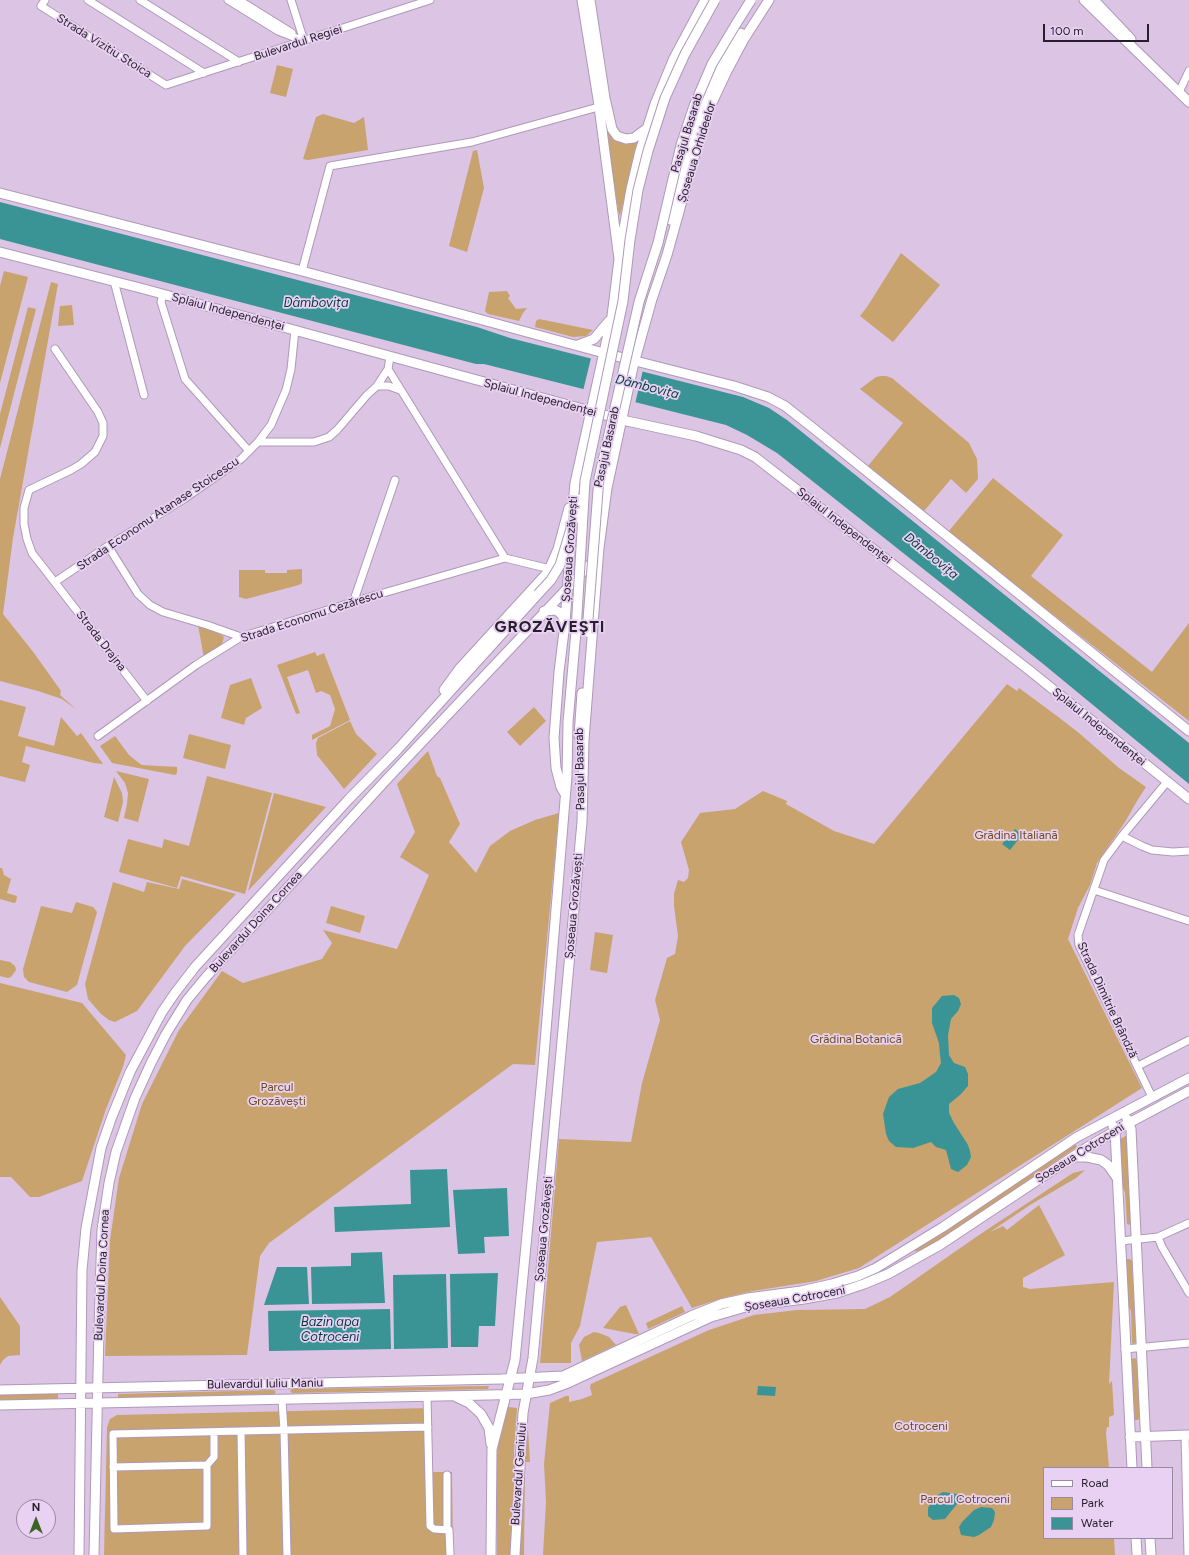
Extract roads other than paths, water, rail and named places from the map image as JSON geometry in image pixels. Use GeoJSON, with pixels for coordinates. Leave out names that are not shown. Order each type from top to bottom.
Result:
{"type":"FeatureCollection","features":[{"type":"Feature","properties":{"kind":"main road"},"geometry":{"type":"LineString","coordinates":[[582,0],[602,105],[612,129],[617,136],[626,139],[634,138],[648,125]]}},
{"type":"Feature","properties":{"kind":"main road"},"geometry":{"type":"LineString","coordinates":[[590,0],[619,259]]}},
{"type":"Feature","properties":{"kind":"main road"},"geometry":{"type":"LineString","coordinates":[[603,356],[612,316],[619,259],[631,189],[648,125],[674,58],[705,0]]}},
{"type":"Feature","properties":{"kind":"main road","name":"Pasajul Basarab"},"geometry":{"type":"LineString","coordinates":[[566,795],[568,722],[586,481],[621,312],[632,228],[648,151],[659,115],[674,77],[695,33],[715,0]]}},
{"type":"Feature","properties":{"kind":"main road","name":"Pasajul Basarab"},"geometry":{"type":"LineString","coordinates":[[582,822],[579,777],[579,722],[599,478],[639,302],[658,243],[677,162],[694,106],[712,64],[751,0]]}},
{"type":"Feature","properties":{"kind":"main road"},"geometry":{"type":"LineString","coordinates":[[652,299],[654,282],[692,140],[704,104],[720,68],[763,0]]}},
{"type":"Feature","properties":{"kind":"main road","name":"Șoseaua Orhideelor"},"geometry":{"type":"LineString","coordinates":[[625,406],[652,299],[667,255],[698,143],[709,110],[735,54],[770,0]]}},
{"type":"Feature","properties":{"kind":"main road"},"geometry":{"type":"LineString","coordinates":[[1084,0],[1189,102]]}},
{"type":"Feature","properties":{"kind":"main road"},"geometry":{"type":"LineString","coordinates":[[1094,0],[1123,30],[1148,61]]}},
{"type":"Feature","properties":{"kind":"main road"},"geometry":{"type":"LineString","coordinates":[[0,193],[302,271],[578,346],[603,356],[752,391],[773,399],[784,406],[1189,730]]}},
{"type":"Feature","properties":{"kind":"main road","name":"Splaiul Independenței"},"geometry":{"type":"LineString","coordinates":[[0,252],[163,294],[622,420],[696,436],[741,450],[755,457],[1028,670],[1189,799]]}},
{"type":"Feature","properties":{"kind":"main road"},"geometry":{"type":"LineString","coordinates":[[578,346],[594,339],[600,334],[612,316]]}},
{"type":"Feature","properties":{"kind":"main road","name":"Șoseaua Grozăvești"},"geometry":{"type":"LineString","coordinates":[[511,1378],[515,1360],[543,1067],[566,795],[558,778],[554,752],[575,483],[603,356]]}},
{"type":"Feature","properties":{"kind":"main road","name":"Șoseaua Grozăvești"},"geometry":{"type":"LineString","coordinates":[[526,1394],[533,1358],[582,822],[584,740],[599,548],[607,488],[625,406]]}},
{"type":"Feature","properties":{"kind":"main road","name":"Bulevardul Doina Cornea"},"geometry":{"type":"LineString","coordinates":[[79,1555],[82,1270],[86,1228],[101,1148],[111,1119],[137,1056],[174,993],[234,922],[431,712],[553,576],[560,565],[566,549],[586,481]]}},
{"type":"Feature","properties":{"kind":"main road","name":"Bulevardul Doina Cornea"},"geometry":{"type":"LineString","coordinates":[[431,712],[444,690],[460,668],[550,569],[558,549],[575,483]]}},
{"type":"Feature","properties":{"kind":"main road","name":"Bulevardul Doina Cornea"},"geometry":{"type":"LineString","coordinates":[[94,1555],[102,1230],[109,1184],[116,1152],[135,1098],[166,1034],[187,1000],[206,977],[381,785],[544,611],[594,560],[599,548]]}},
{"type":"Feature","properties":{"kind":"main road"},"geometry":{"type":"LineString","coordinates":[[544,611],[555,610],[559,612],[565,623]]}},
{"type":"Feature","properties":{"kind":"main road","name":"Șoseaua Cotroceni"},"geometry":{"type":"LineString","coordinates":[[529,1378],[554,1377],[567,1374],[691,1316],[721,1304],[748,1298],[819,1288],[847,1280],[867,1272],[894,1258],[943,1228],[1077,1137],[1189,1078]]}},
{"type":"Feature","properties":{"kind":"main road","name":"Șoseaua Cotroceni"},"geometry":{"type":"LineString","coordinates":[[508,1394],[526,1394],[549,1390],[568,1383],[711,1317],[749,1306],[804,1300],[838,1293],[874,1280],[940,1245],[1115,1130],[1189,1091]]}},
{"type":"Feature","properties":{"kind":"main road"},"geometry":{"type":"LineString","coordinates":[[1124,1112],[1130,1129],[1147,1467]]}},
{"type":"Feature","properties":{"kind":"main road"},"geometry":{"type":"LineString","coordinates":[[1109,1120],[1115,1130],[1132,1467]]}},
{"type":"Feature","properties":{"kind":"main road"},"geometry":{"type":"LineString","coordinates":[[1072,1157],[1087,1157],[1101,1160],[1108,1165],[1118,1181]]}},
{"type":"Feature","properties":{"kind":"main road","name":"Bulevardul Geniului"},"geometry":{"type":"LineString","coordinates":[[491,1555],[492,1449],[508,1394],[511,1378]]}},
{"type":"Feature","properties":{"kind":"main road","name":"Bulevardul Iuliu Maniu"},"geometry":{"type":"LineString","coordinates":[[0,1390],[529,1378]]}},
{"type":"Feature","properties":{"kind":"main road","name":"Bulevardul Iuliu Maniu"},"geometry":{"type":"LineString","coordinates":[[0,1406],[508,1394]]}},
{"type":"Feature","properties":{"kind":"main road","name":"Bulevardul Geniului"},"geometry":{"type":"LineString","coordinates":[[515,1555],[523,1413],[526,1394]]}},
{"type":"Feature","properties":{"kind":"main road"},"geometry":{"type":"LineString","coordinates":[[450,1396],[469,1403],[481,1414],[489,1428],[492,1449]]}},
{"type":"Feature","properties":{"kind":"main road"},"geometry":{"type":"LineString","coordinates":[[1130,1437],[1187,1435]]}},
{"type":"Feature","properties":{"kind":"main road"},"geometry":{"type":"LineString","coordinates":[[1136,1539],[1137,1555]]}},
{"type":"Feature","properties":{"kind":"main road"},"geometry":{"type":"LineString","coordinates":[[1150,1539],[1151,1555]]}},
{"type":"Feature","properties":{"kind":"street"},"geometry":{"type":"LineString","coordinates":[[88,0],[204,73]]}},
{"type":"Feature","properties":{"kind":"street"},"geometry":{"type":"LineString","coordinates":[[140,0],[239,62]]}},
{"type":"Feature","properties":{"kind":"street"},"geometry":{"type":"LineString","coordinates":[[228,0],[278,32],[304,41]]}},
{"type":"Feature","properties":{"kind":"street"},"geometry":{"type":"LineString","coordinates":[[239,0],[304,41]]}},
{"type":"Feature","properties":{"kind":"street"},"geometry":{"type":"LineString","coordinates":[[291,0],[304,41]]}},
{"type":"Feature","properties":{"kind":"street","name":"Bulevardul Regiei"},"geometry":{"type":"LineString","coordinates":[[166,85],[430,0]]}},
{"type":"Feature","properties":{"kind":"street","name":"Strada Vizitiu Stoica"},"geometry":{"type":"LineString","coordinates":[[43,3],[166,85]]}},
{"type":"Feature","properties":{"kind":"street"},"geometry":{"type":"LineString","coordinates":[[1179,92],[1189,71]]}},
{"type":"Feature","properties":{"kind":"street"},"geometry":{"type":"LineString","coordinates":[[302,271],[330,166],[472,142],[602,105]]}},
{"type":"Feature","properties":{"kind":"street"},"geometry":{"type":"LineString","coordinates":[[114,281],[144,395]]}},
{"type":"Feature","properties":{"kind":"street"},"geometry":{"type":"LineString","coordinates":[[163,294],[161,302],[186,379],[249,451]]}},
{"type":"Feature","properties":{"kind":"street","name":"Strada Economu Atanase Stoicescu"},"geometry":{"type":"LineString","coordinates":[[55,582],[108,546],[184,499],[241,459],[258,442],[271,425],[286,390],[291,370],[295,330]]}},
{"type":"Feature","properties":{"kind":"street","name":"Strada Drajna"},"geometry":{"type":"LineString","coordinates":[[55,349],[98,412],[103,429],[103,436],[100,443],[89,458],[72,470],[27,491],[23,515],[27,538],[32,553],[147,701]]}},
{"type":"Feature","properties":{"kind":"street"},"geometry":{"type":"LineString","coordinates":[[258,442],[314,442],[322,441],[329,437],[377,386],[388,369],[390,357]]}},
{"type":"Feature","properties":{"kind":"street"},"geometry":{"type":"LineString","coordinates":[[388,369],[505,558],[550,569]]}},
{"type":"Feature","properties":{"kind":"street"},"geometry":{"type":"LineString","coordinates":[[377,386],[389,386],[400,390]]}},
{"type":"Feature","properties":{"kind":"street"},"geometry":{"type":"LineString","coordinates":[[353,603],[395,480]]}},
{"type":"Feature","properties":{"kind":"street"},"geometry":{"type":"LineString","coordinates":[[108,546],[138,594],[150,605],[163,612],[241,637]]}},
{"type":"Feature","properties":{"kind":"street","name":"Strada Economu Cezărescu"},"geometry":{"type":"LineString","coordinates":[[98,736],[219,650],[241,637],[505,558]]}},
{"type":"Feature","properties":{"kind":"street"},"geometry":{"type":"LineString","coordinates":[[218,629],[223,633],[226,639],[219,650]]}},
{"type":"Feature","properties":{"kind":"street","name":"Strada Dimitrie Brândză"},"geometry":{"type":"LineString","coordinates":[[1152,1097],[1078,940],[1079,931],[1104,860],[1167,782]]}},
{"type":"Feature","properties":{"kind":"street"},"geometry":{"type":"LineString","coordinates":[[1122,836],[1152,850],[1173,852],[1189,851]]}},
{"type":"Feature","properties":{"kind":"street"},"geometry":{"type":"LineString","coordinates":[[1094,890],[1189,921]]}},
{"type":"Feature","properties":{"kind":"street"},"geometry":{"type":"LineString","coordinates":[[1138,1066],[1189,1040]]}},
{"type":"Feature","properties":{"kind":"street"},"geometry":{"type":"LineString","coordinates":[[1121,1241],[1158,1237],[1189,1223]]}},
{"type":"Feature","properties":{"kind":"street"},"geometry":{"type":"LineString","coordinates":[[1158,1237],[1162,1247],[1189,1293]]}},
{"type":"Feature","properties":{"kind":"street"},"geometry":{"type":"LineString","coordinates":[[1125,1349],[1189,1343]]}},
{"type":"Feature","properties":{"kind":"street"},"geometry":{"type":"LineString","coordinates":[[427,1396],[430,1526],[434,1529],[447,1529]]}},
{"type":"Feature","properties":{"kind":"street"},"geometry":{"type":"LineString","coordinates":[[282,1400],[287,1555]]}},
{"type":"Feature","properties":{"kind":"street"},"geometry":{"type":"LineString","coordinates":[[214,1432],[214,1457],[207,1465],[207,1526],[114,1529],[113,1434],[428,1427]]}},
{"type":"Feature","properties":{"kind":"street"},"geometry":{"type":"LineString","coordinates":[[241,1431],[243,1555]]}},
{"type":"Feature","properties":{"kind":"street"},"geometry":{"type":"LineString","coordinates":[[1187,1435],[1188,1555]]}},
{"type":"Feature","properties":{"kind":"street"},"geometry":{"type":"LineString","coordinates":[[113,1467],[207,1465]]}},
{"type":"Feature","properties":{"kind":"street"},"geometry":{"type":"LineString","coordinates":[[447,1475],[447,1529],[450,1532],[450,1555]]}},
{"type":"Feature","properties":{"kind":"water","name":"Dâmbovița"},"geometry":{"type":"Polygon","coordinates":[[[0,202],[477,327],[510,338],[743,397],[769,408],[787,420],[1189,743],[1189,784],[1042,663],[777,453],[747,435],[726,425],[484,364],[476,364],[0,239],[0,202]]]}},
{"type":"Feature","properties":{"kind":"water"},"geometry":{"type":"Polygon","coordinates":[[[1015,829],[1022,835],[1010,850],[1002,844],[1015,829]]]}},
{"type":"Feature","properties":{"kind":"water"},"geometry":{"type":"Polygon","coordinates":[[[954,995],[959,998],[961,1004],[958,1011],[951,1019],[948,1035],[949,1055],[954,1063],[965,1067],[968,1074],[968,1086],[949,1104],[949,1113],[968,1145],[971,1157],[967,1165],[958,1172],[951,1169],[946,1150],[936,1147],[931,1142],[913,1148],[896,1147],[889,1141],[886,1134],[883,1114],[889,1097],[898,1089],[920,1083],[936,1072],[941,1063],[939,1043],[932,1023],[932,1008],[942,996],[954,995]]]}},
{"type":"Feature","properties":{"kind":"water"},"geometry":{"type":"Polygon","coordinates":[[[447,1169],[450,1227],[335,1232],[334,1207],[411,1204],[410,1170],[447,1169]]]}},
{"type":"Feature","properties":{"kind":"water"},"geometry":{"type":"Polygon","coordinates":[[[507,1188],[509,1236],[484,1237],[485,1253],[458,1254],[453,1190],[507,1188]]]}},
{"type":"Feature","properties":{"kind":"water","name":"Bazin apa Cotroceni"},"geometry":{"type":"Polygon","coordinates":[[[382,1252],[385,1303],[312,1304],[311,1267],[351,1266],[351,1253],[382,1252]]]}},
{"type":"Feature","properties":{"kind":"water","name":"Bazin apa Cotroceni"},"geometry":{"type":"Polygon","coordinates":[[[277,1267],[307,1267],[309,1304],[264,1305],[277,1267]]]}},
{"type":"Feature","properties":{"kind":"water"},"geometry":{"type":"Polygon","coordinates":[[[498,1273],[495,1326],[479,1326],[478,1347],[451,1347],[450,1274],[498,1273]]]}},
{"type":"Feature","properties":{"kind":"water","name":"Bazin apa Cotroceni"},"geometry":{"type":"Polygon","coordinates":[[[446,1274],[448,1348],[394,1349],[393,1275],[446,1274]]]}},
{"type":"Feature","properties":{"kind":"water","name":"Bazin apa Cotroceni"},"geometry":{"type":"Polygon","coordinates":[[[390,1309],[391,1349],[269,1351],[268,1311],[390,1309]]]}},
{"type":"Feature","properties":{"kind":"water"},"geometry":{"type":"Polygon","coordinates":[[[758,1386],[776,1387],[775,1396],[757,1395],[758,1386]]]}},
{"type":"Feature","properties":{"kind":"water"},"geometry":{"type":"Polygon","coordinates":[[[943,1492],[957,1494],[961,1499],[945,1519],[933,1520],[928,1516],[928,1508],[934,1497],[943,1492]]]}},
{"type":"Feature","properties":{"kind":"water"},"geometry":{"type":"Polygon","coordinates":[[[981,1507],[992,1508],[995,1512],[991,1527],[974,1537],[961,1535],[959,1527],[962,1522],[974,1510],[981,1507]]]}},
{"type":"Feature","properties":{"kind":"district","name":"GROZĂVEŞTI"},"geometry":{"type":"Point","coordinates":[550,627]}},
{"type":"Feature","properties":{"kind":"park label","name":"Grădina Italiană"},"geometry":{"type":"Point","coordinates":[1016,835]}},
{"type":"Feature","properties":{"kind":"park label","name":"Grădina Botanică"},"geometry":{"type":"Point","coordinates":[856,1039]}},
{"type":"Feature","properties":{"kind":"park label","name":"Parcul Grozăvești"},"geometry":{"type":"Point","coordinates":[277,1094]}},
{"type":"Feature","properties":{"kind":"park label","name":"Cotroceni"},"geometry":{"type":"Point","coordinates":[921,1426]}},
{"type":"Feature","properties":{"kind":"park label","name":"Parcul Cotroceni"},"geometry":{"type":"Point","coordinates":[965,1499]}}]}
